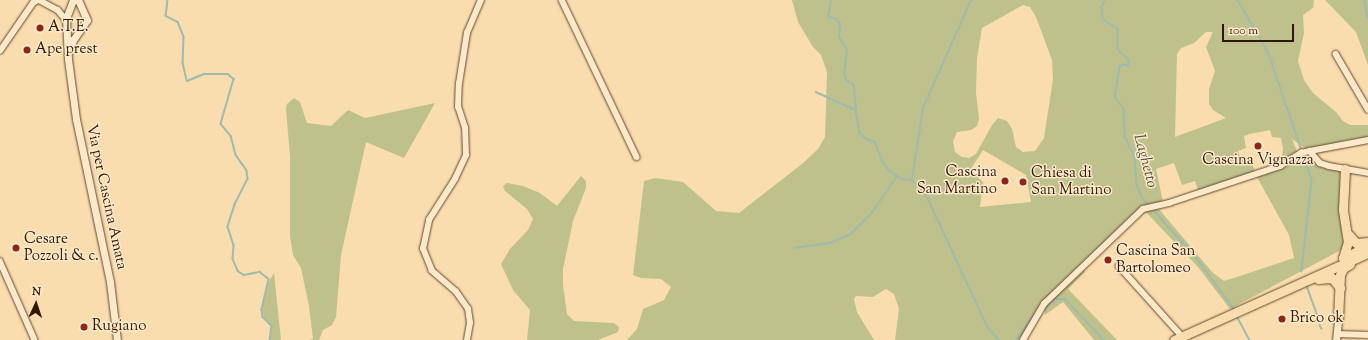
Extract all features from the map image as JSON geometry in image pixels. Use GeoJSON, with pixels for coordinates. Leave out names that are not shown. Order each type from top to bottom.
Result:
{"type":"FeatureCollection","features":[{"type":"Feature","properties":{"kind":"main road"},"geometry":{"type":"LineString","coordinates":[[1343,258],[1348,234],[1343,209],[1345,168]]}},
{"type":"Feature","properties":{"kind":"main road"},"geometry":{"type":"LineString","coordinates":[[1348,234],[1356,243],[1368,242]]}},
{"type":"Feature","properties":{"kind":"main road"},"geometry":{"type":"LineString","coordinates":[[1252,303],[1368,246]]}},
{"type":"Feature","properties":{"kind":"main road"},"geometry":{"type":"LineString","coordinates":[[1178,338],[1240,308],[1297,285],[1368,253]]}},
{"type":"Feature","properties":{"kind":"main road"},"geometry":{"type":"LineString","coordinates":[[1338,320],[1343,268],[1357,258]]}},
{"type":"Feature","properties":{"kind":"main road"},"geometry":{"type":"LineString","coordinates":[[1297,285],[1328,277],[1334,280],[1340,288]]}},
{"type":"Feature","properties":{"kind":"street","name":"Via per Cascina Amata"},"geometry":{"type":"LineString","coordinates":[[73,0],[67,21],[68,59],[76,119],[110,282],[117,340]]}},
{"type":"Feature","properties":{"kind":"street","name":"Via per Cascina Amata"},"geometry":{"type":"LineString","coordinates":[[68,59],[71,45],[86,20],[78,0]]}},
{"type":"Feature","properties":{"kind":"street"},"geometry":{"type":"LineString","coordinates":[[468,340],[470,323],[468,309],[456,292],[432,271],[423,249],[429,220],[455,179],[466,155],[465,128],[458,107],[459,84],[467,33],[480,0]]}},
{"type":"Feature","properties":{"kind":"street"},"geometry":{"type":"LineString","coordinates":[[562,0],[637,157]]}},
{"type":"Feature","properties":{"kind":"street"},"geometry":{"type":"LineString","coordinates":[[0,51],[36,1],[58,10],[82,10]]}},
{"type":"Feature","properties":{"kind":"street"},"geometry":{"type":"LineString","coordinates":[[58,10],[75,28],[81,28]]}},
{"type":"Feature","properties":{"kind":"street"},"geometry":{"type":"LineString","coordinates":[[1336,54],[1368,109]]}},
{"type":"Feature","properties":{"kind":"street"},"geometry":{"type":"LineString","coordinates":[[1023,340],[1043,306],[1100,248],[1141,211],[1280,166],[1300,153],[1368,140]]}},
{"type":"Feature","properties":{"kind":"street"},"geometry":{"type":"LineString","coordinates":[[1310,152],[1324,165],[1368,173]]}},
{"type":"Feature","properties":{"kind":"street"},"geometry":{"type":"LineString","coordinates":[[0,261],[35,340]]}},
{"type":"Feature","properties":{"kind":"street"},"geometry":{"type":"LineString","coordinates":[[1119,266],[1178,338]]}},
{"type":"Feature","properties":{"kind":"street"},"geometry":{"type":"LineString","coordinates":[[1338,320],[1337,337],[1368,335]]}},
{"type":"Feature","properties":{"kind":"green space"},"geometry":{"type":"Polygon","coordinates":[[[792,0],[1314,0],[1313,8],[1303,15],[1304,33],[1298,61],[1304,80],[1313,93],[1336,112],[1343,121],[1350,125],[1368,125],[1368,137],[1306,149],[1292,139],[1298,154],[1280,166],[1278,157],[1282,156],[1283,149],[1281,138],[1272,137],[1270,130],[1250,134],[1244,136],[1246,148],[1238,151],[1241,160],[1250,158],[1256,174],[1199,193],[1195,181],[1182,185],[1174,163],[1156,169],[1163,202],[1138,210],[1097,251],[1082,268],[1085,272],[1068,289],[1117,340],[1094,340],[1063,302],[1045,315],[1044,305],[1021,340],[895,340],[899,309],[894,294],[886,289],[873,297],[856,296],[854,299],[857,312],[874,340],[627,340],[637,329],[643,309],[664,300],[671,287],[661,279],[641,278],[633,275],[644,181],[655,178],[683,182],[716,211],[739,213],[802,164],[818,149],[825,137],[827,72],[821,55],[813,47],[798,22],[792,0]],[[1023,5],[982,28],[977,58],[976,93],[979,119],[977,126],[971,130],[957,132],[953,141],[955,152],[962,157],[969,158],[976,154],[992,125],[998,118],[1007,121],[1012,129],[1016,147],[1023,152],[1035,151],[1044,138],[1053,79],[1052,60],[1036,17],[1030,7],[1023,5]],[[1206,32],[1194,43],[1181,48],[1177,54],[1175,137],[1226,118],[1213,110],[1209,104],[1209,89],[1215,71],[1206,47],[1213,32],[1206,32]],[[983,150],[970,170],[983,182],[980,207],[1031,202],[1026,175],[983,150]]]}},
{"type":"Feature","properties":{"kind":"green space"},"geometry":{"type":"Polygon","coordinates":[[[1325,0],[1368,0],[1368,65],[1356,32],[1325,0]]]}},
{"type":"Feature","properties":{"kind":"green space"},"geometry":{"type":"Polygon","coordinates":[[[294,98],[300,102],[307,123],[331,126],[348,110],[365,118],[435,103],[404,158],[366,142],[341,255],[336,317],[332,325],[323,330],[319,340],[309,340],[313,339],[309,306],[301,268],[293,255],[290,236],[290,156],[286,109],[287,104],[294,98]]]}},
{"type":"Feature","properties":{"kind":"green space"},"geometry":{"type":"Polygon","coordinates":[[[1307,155],[1322,168],[1333,169],[1341,173],[1345,241],[1341,250],[1230,309],[1198,267],[1143,209],[1155,206],[1158,208],[1212,272],[1224,281],[1237,277],[1294,258],[1289,235],[1257,177],[1292,165],[1307,155]]]}},
{"type":"Feature","properties":{"kind":"green space"},"geometry":{"type":"Polygon","coordinates":[[[581,176],[586,181],[586,188],[573,221],[563,269],[563,285],[567,314],[574,321],[614,323],[619,327],[618,332],[598,340],[527,340],[530,310],[513,290],[501,264],[510,249],[528,230],[533,219],[527,209],[505,191],[503,186],[507,183],[523,186],[540,193],[557,206],[581,176]]]}},
{"type":"Feature","properties":{"kind":"green space"},"geometry":{"type":"Polygon","coordinates":[[[274,273],[281,340],[270,340],[272,326],[264,317],[262,309],[266,287],[274,273]]]}},
{"type":"Feature","properties":{"kind":"waterway"},"geometry":{"type":"LineString","coordinates":[[168,0],[166,16],[178,22],[184,37],[183,63],[187,81],[204,74],[228,74],[234,79],[221,124],[231,136],[236,155],[247,171],[248,179],[235,205],[228,227],[234,245],[233,259],[238,271],[244,275],[260,272],[269,279],[262,310],[263,317],[272,326],[270,340]]}},
{"type":"Feature","properties":{"kind":"waterway"},"geometry":{"type":"LineString","coordinates":[[816,92],[856,110],[854,86],[846,80],[844,74],[847,50],[839,37],[840,24],[836,19],[828,17],[831,0]]}},
{"type":"Feature","properties":{"kind":"waterway"},"geometry":{"type":"LineString","coordinates":[[912,180],[923,108],[971,0]]}},
{"type":"Feature","properties":{"kind":"waterway","name":"Laghetto"},"geometry":{"type":"LineString","coordinates":[[1105,0],[1102,7],[1103,19],[1118,29],[1118,49],[1129,60],[1129,66],[1123,65],[1120,67],[1115,97],[1124,109],[1125,136],[1135,157],[1137,185],[1142,197],[1149,205]]}},
{"type":"Feature","properties":{"kind":"waterway"},"geometry":{"type":"LineString","coordinates":[[1238,0],[1269,54],[1312,180],[1302,271]]}},
{"type":"Feature","properties":{"kind":"waterway"},"geometry":{"type":"LineString","coordinates":[[1365,0],[1368,18]]}},
{"type":"Feature","properties":{"kind":"waterway"},"geometry":{"type":"LineString","coordinates":[[856,110],[860,133],[865,138],[875,142],[883,162],[889,170],[902,179],[912,180],[925,192],[988,328],[999,340]]}},
{"type":"Feature","properties":{"kind":"waterway"},"geometry":{"type":"LineString","coordinates":[[794,248],[830,243],[851,234],[871,214],[897,176]]}},
{"type":"Feature","properties":{"kind":"waterway","name":"Laghetto"},"geometry":{"type":"LineString","coordinates":[[1152,208],[1198,260],[1234,309]]}},
{"type":"Feature","properties":{"kind":"waterway"},"geometry":{"type":"LineString","coordinates":[[1307,286],[1318,317]]}},
{"type":"Feature","properties":{"kind":"waterway"},"geometry":{"type":"LineString","coordinates":[[1043,309],[1056,299],[1065,299],[1104,340]]}},
{"type":"Feature","properties":{"kind":"waterway"},"geometry":{"type":"LineString","coordinates":[[1016,340],[1035,314]]}},
{"type":"Feature","properties":{"kind":"waterway","name":"Laghetto"},"geometry":{"type":"LineString","coordinates":[[1237,316],[1250,340]]}},
{"type":"Feature","properties":{"kind":"waterway"},"geometry":{"type":"LineString","coordinates":[[1320,325],[1322,329]]}},
{"type":"Feature","properties":{"kind":"place","name":"A.T.E."},"geometry":{"type":"Point","coordinates":[40,28]}},
{"type":"Feature","properties":{"kind":"place","name":"Ape prest"},"geometry":{"type":"Point","coordinates":[27,50]}},
{"type":"Feature","properties":{"kind":"place","name":"Cascina Vignazza"},"geometry":{"type":"Point","coordinates":[1258,146]}},
{"type":"Feature","properties":{"kind":"place","name":"Cascina San Martino"},"geometry":{"type":"Point","coordinates":[1005,181]}},
{"type":"Feature","properties":{"kind":"place","name":"Chiesa di San Martino"},"geometry":{"type":"Point","coordinates":[1023,182]}},
{"type":"Feature","properties":{"kind":"place","name":"Cesare Pozzoli & c."},"geometry":{"type":"Point","coordinates":[16,248]}},
{"type":"Feature","properties":{"kind":"place","name":"Cascina San Bartolomeo"},"geometry":{"type":"Point","coordinates":[1108,260]}},
{"type":"Feature","properties":{"kind":"place","name":"Brico ok"},"geometry":{"type":"Point","coordinates":[1282,319]}},
{"type":"Feature","properties":{"kind":"place","name":"Rugiano"},"geometry":{"type":"Point","coordinates":[84,327]}}]}
